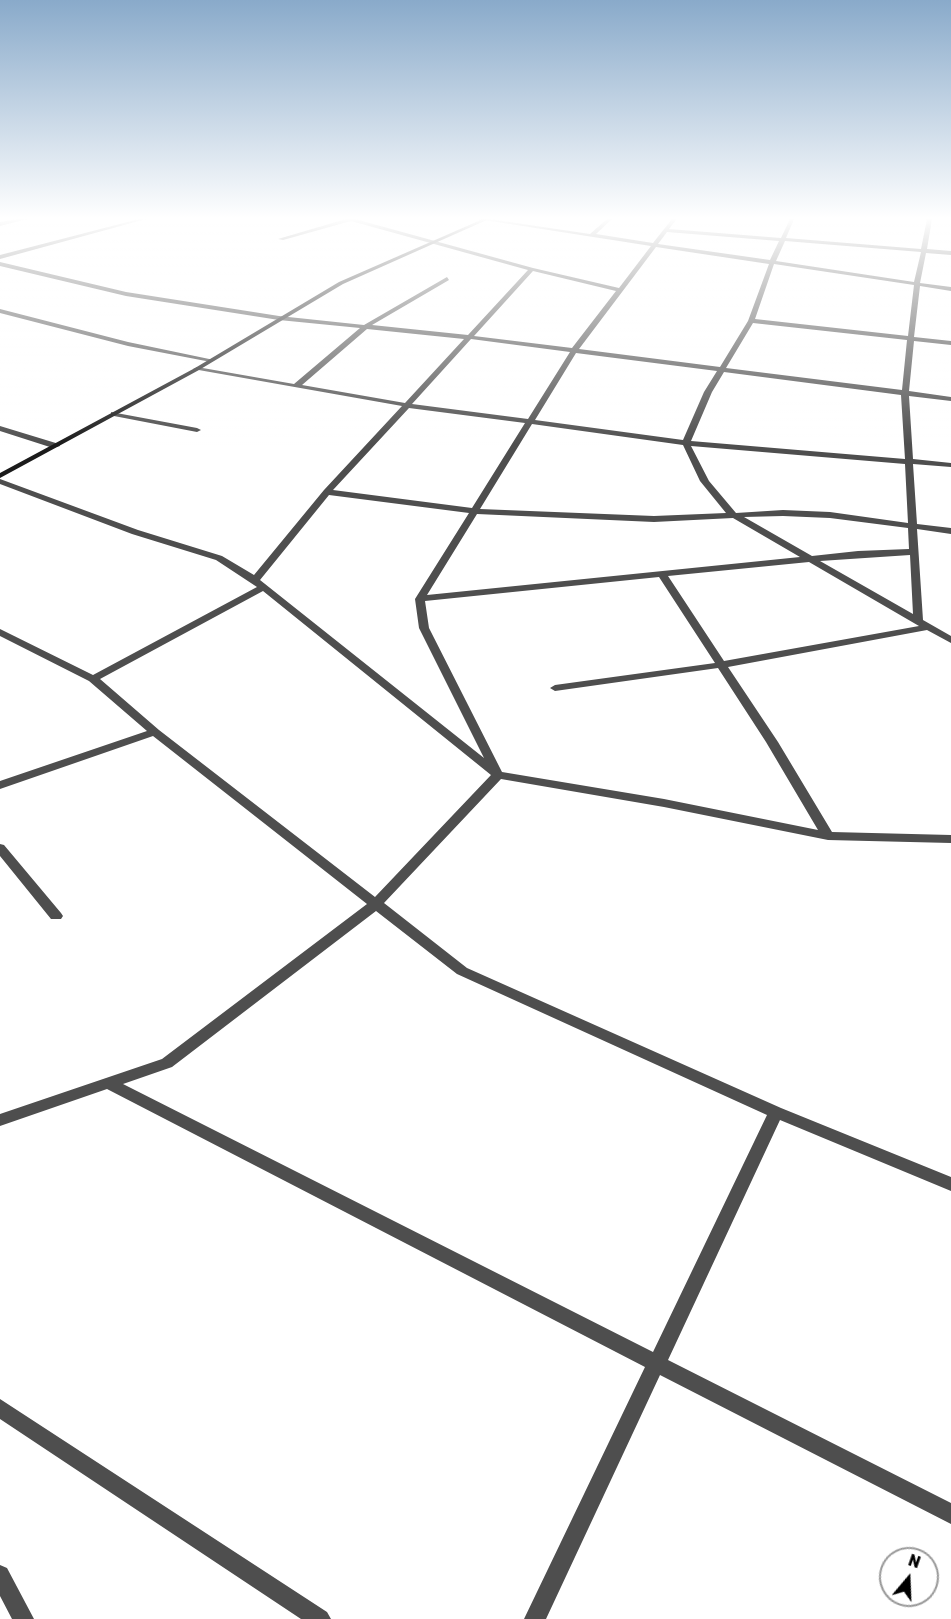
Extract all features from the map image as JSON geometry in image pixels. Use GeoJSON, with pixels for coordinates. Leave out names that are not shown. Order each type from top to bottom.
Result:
{"type":"FeatureCollection","features":[{"type":"Feature","properties":{"kind":"street"},"geometry":{"type":"LineString","coordinates":[[130,295],[279,318],[368,325],[468,337],[951,399]]}},
{"type":"Feature","properties":{"kind":"street"},"geometry":{"type":"LineString","coordinates":[[0,476],[197,369],[321,295]]}},
{"type":"Feature","properties":{"kind":"street"},"geometry":{"type":"LineString","coordinates":[[296,386],[368,325],[420,295]]}},
{"type":"Feature","properties":{"kind":"street"},"geometry":{"type":"LineString","coordinates":[[255,579],[327,492],[508,295]]}},
{"type":"Feature","properties":{"kind":"street"},"geometry":{"type":"LineString","coordinates":[[498,775],[424,627],[420,599],[573,352],[617,295]]}},
{"type":"Feature","properties":{"kind":"street"},"geometry":{"type":"LineString","coordinates":[[760,295],[751,321],[696,414],[686,443],[698,475],[713,496],[732,514],[951,640]]}},
{"type":"Feature","properties":{"kind":"street"},"geometry":{"type":"LineString","coordinates":[[915,295],[905,393],[918,620]]}},
{"type":"Feature","properties":{"kind":"street"},"geometry":{"type":"LineString","coordinates":[[0,311],[128,344],[211,360]]}},
{"type":"Feature","properties":{"kind":"street"},"geometry":{"type":"LineString","coordinates":[[751,321],[951,343]]}},
{"type":"Feature","properties":{"kind":"street"},"geometry":{"type":"LineString","coordinates":[[197,369],[406,405],[686,443],[951,465]]}},
{"type":"Feature","properties":{"kind":"street"},"geometry":{"type":"LineString","coordinates":[[114,414],[197,430]]}},
{"type":"Feature","properties":{"kind":"street"},"geometry":{"type":"LineString","coordinates":[[0,428],[56,446]]}},
{"type":"Feature","properties":{"kind":"street"},"geometry":{"type":"LineString","coordinates":[[0,481],[135,531],[219,558],[255,579],[498,775],[664,803],[828,836],[951,839]]}},
{"type":"Feature","properties":{"kind":"street"},"geometry":{"type":"LineString","coordinates":[[327,492],[476,511],[592,518],[783,513],[830,515],[912,528],[951,531]]}},
{"type":"Feature","properties":{"kind":"street"},"geometry":{"type":"LineString","coordinates":[[420,599],[913,552]]}},
{"type":"Feature","properties":{"kind":"street"},"geometry":{"type":"LineString","coordinates":[[662,575],[772,742],[828,836]]}},
{"type":"Feature","properties":{"kind":"street"},"geometry":{"type":"LineString","coordinates":[[93,679],[264,587]]}},
{"type":"Feature","properties":{"kind":"street"},"geometry":{"type":"LineString","coordinates":[[555,688],[721,666],[929,627]]}},
{"type":"Feature","properties":{"kind":"street"},"geometry":{"type":"LineString","coordinates":[[0,632],[93,679],[155,732],[462,971],[776,1112],[951,1184]]}},
{"type":"Feature","properties":{"kind":"street"},"geometry":{"type":"LineString","coordinates":[[0,785],[155,732]]}},
{"type":"Feature","properties":{"kind":"street"},"geometry":{"type":"LineString","coordinates":[[0,1120],[167,1063],[375,905],[498,775]]}},
{"type":"Feature","properties":{"kind":"street"},"geometry":{"type":"LineString","coordinates":[[0,848],[56,916]]}},
{"type":"Feature","properties":{"kind":"street"},"geometry":{"type":"LineString","coordinates":[[108,1083],[951,1514]]}},
{"type":"Feature","properties":{"kind":"street"},"geometry":{"type":"LineString","coordinates":[[535,1619],[776,1112]]}},
{"type":"Feature","properties":{"kind":"street"},"geometry":{"type":"LineString","coordinates":[[0,1408],[320,1619]]}},
{"type":"Feature","properties":{"kind":"street"},"geometry":{"type":"LineString","coordinates":[[0,1575],[23,1619]]}}]}
